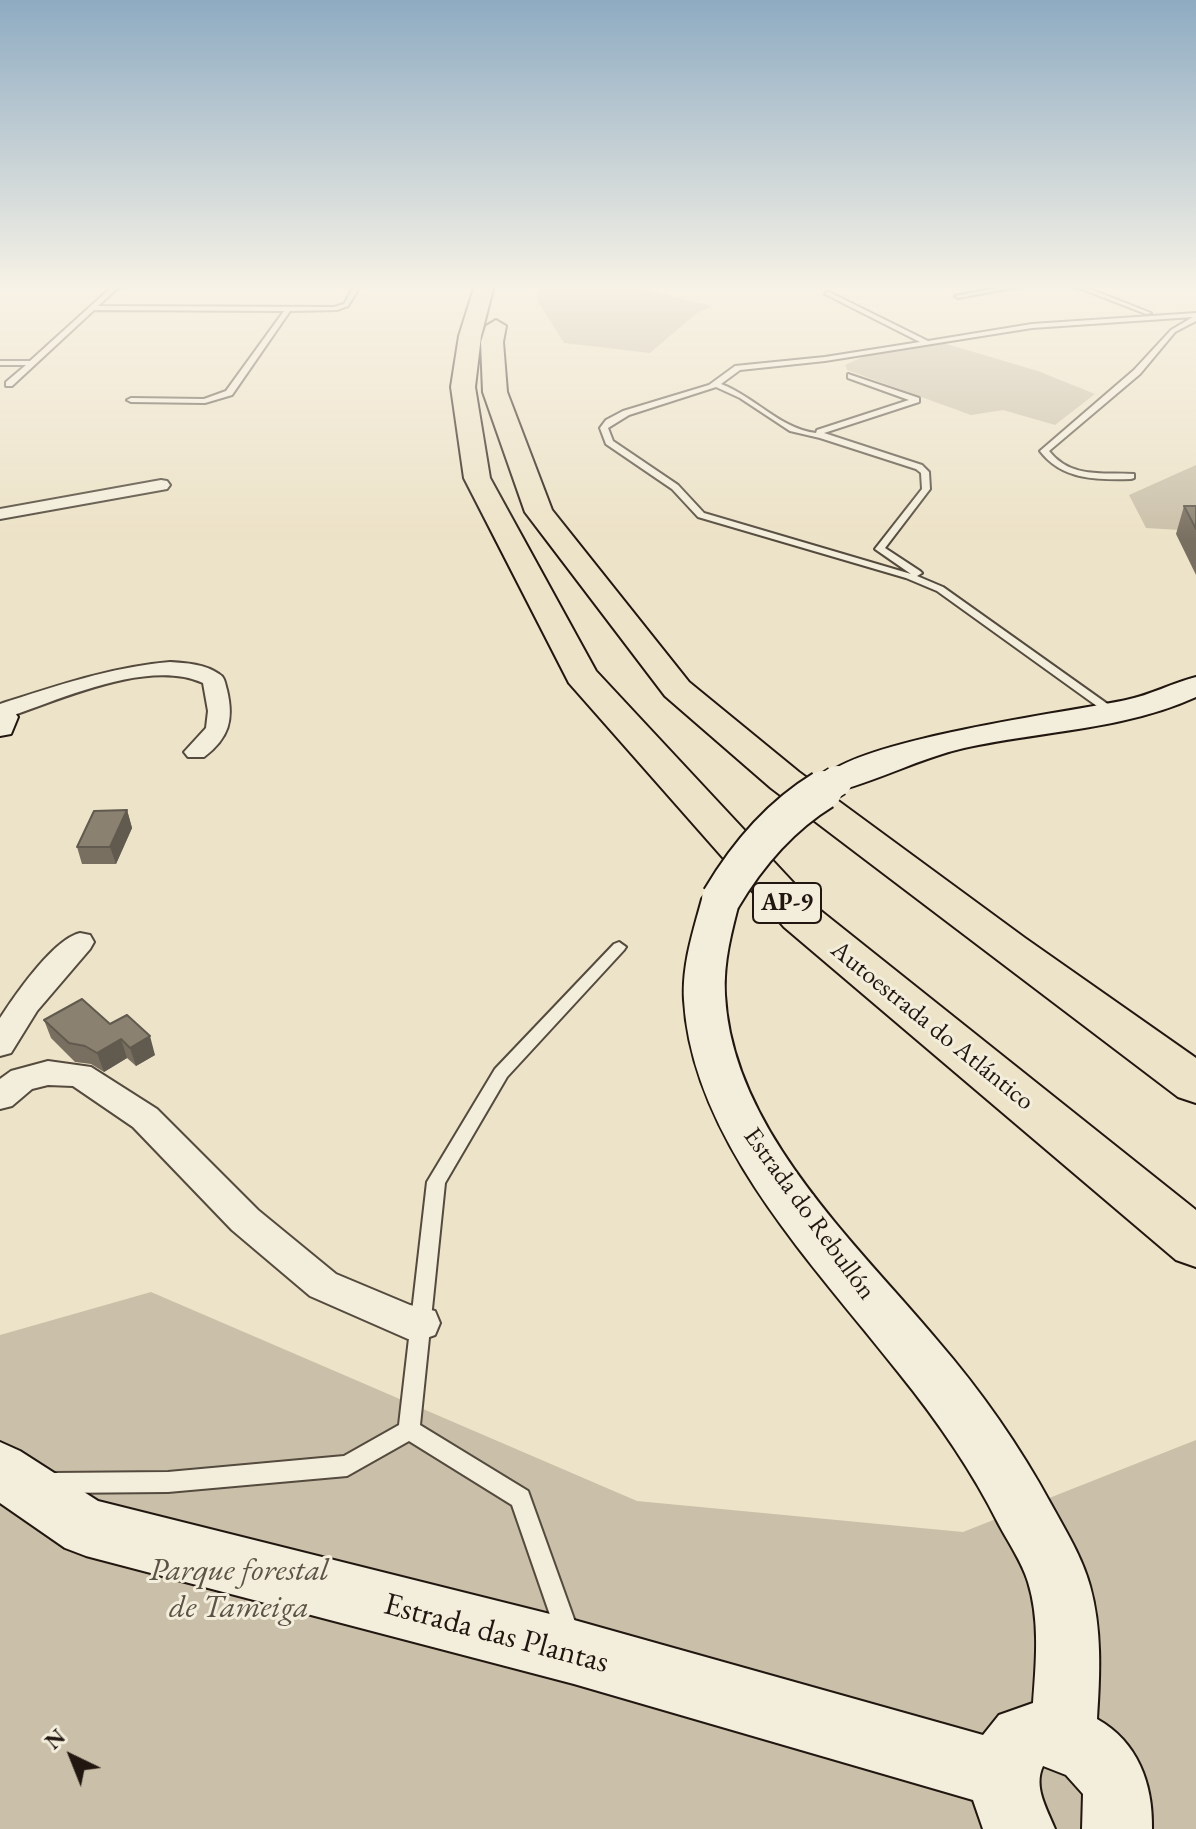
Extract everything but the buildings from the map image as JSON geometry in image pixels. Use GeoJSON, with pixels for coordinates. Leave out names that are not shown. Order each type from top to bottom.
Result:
{"type":"FeatureCollection","features":[{"type":"Feature","properties":{"kind":"highway"},"geometry":{"type":"LineString","coordinates":[[446,370],[451,429],[477,478]]}},
{"type":"Feature","properties":{"kind":"highway","name":"Autoestrada do Atlántico"},"geometry":{"type":"LineString","coordinates":[[465,370],[463,387],[477,478],[581,676],[800,917],[1196,1243]]}},
{"type":"Feature","properties":{"kind":"highway"},"geometry":{"type":"LineString","coordinates":[[494,370],[495,392],[539,512],[677,689],[785,780],[1009,949],[1196,1084]]}},
{"type":"Feature","properties":{"kind":"street"},"geometry":{"type":"LineString","coordinates":[[0,514],[161,485]]}},
{"type":"Feature","properties":{"kind":"street"},"geometry":{"type":"LineString","coordinates":[[2,714],[110,675],[190,670],[213,679],[222,717],[215,735],[196,752]]}},
{"type":"Feature","properties":{"kind":"street","name":"Estrada do Rebullón"},"geometry":{"type":"LineString","coordinates":[[1063,1734],[1069,1663],[1059,1583],[1017,1497],[966,1418],[817,1235],[771,1172],[738,1116],[719,1068],[705,1010],[707,952],[721,899],[736,871],[788,812],[837,781],[891,758],[942,743],[1112,712],[1161,701],[1196,686]]}},
{"type":"Feature","properties":{"kind":"street"},"geometry":{"type":"LineString","coordinates":[[0,1045],[12,1021],[45,978],[80,942]]}},
{"type":"Feature","properties":{"kind":"street"},"geometry":{"type":"LineString","coordinates":[[0,1097],[22,1079],[48,1073],[80,1075],[145,1118],[245,1220],[323,1285],[408,1322],[421,1323]]}},
{"type":"Feature","properties":{"kind":"street","name":"Estrada das Plantas"},"geometry":{"type":"LineString","coordinates":[[8,1477],[86,1527],[574,1652],[1012,1802]]}},
{"type":"Feature","properties":{"kind":"street"},"geometry":{"type":"LineString","coordinates":[[1012,1802],[1005,1763],[1014,1746],[1045,1732],[1063,1734],[1083,1745],[1099,1761],[1112,1781],[1119,1803],[1120,1828]]}},
{"type":"Feature","properties":{"kind":"lane"},"geometry":{"type":"LineString","coordinates":[[9,384],[24,370]]}},
{"type":"Feature","properties":{"kind":"lane"},"geometry":{"type":"LineString","coordinates":[[131,400],[205,401],[229,393],[245,370]]}},
{"type":"Feature","properties":{"kind":"lane"},"geometry":{"type":"LineString","coordinates":[[735,370],[702,392],[616,417],[604,428],[604,435],[609,442],[675,487],[701,515],[913,578],[940,589],[1112,712]]}},
{"type":"Feature","properties":{"kind":"lane"},"geometry":{"type":"LineString","coordinates":[[1131,476],[1106,478],[1081,474],[1050,461],[1044,451],[1138,370]]}},
{"type":"Feature","properties":{"kind":"lane"},"geometry":{"type":"LineString","coordinates":[[821,436],[825,429],[916,400],[851,376]]}},
{"type":"Feature","properties":{"kind":"lane"},"geometry":{"type":"LineString","coordinates":[[716,385],[738,391],[800,434],[821,436],[908,463],[925,472],[926,489],[880,549],[917,572],[913,578]]}},
{"type":"Feature","properties":{"kind":"lane"},"geometry":{"type":"LineString","coordinates":[[409,1430],[436,1182],[501,1073],[619,947]]}},
{"type":"Feature","properties":{"kind":"lane"},"geometry":{"type":"LineString","coordinates":[[8,1477],[168,1482],[347,1466],[409,1430]]}},
{"type":"Feature","properties":{"kind":"lane"},"geometry":{"type":"LineString","coordinates":[[409,1430],[520,1498],[574,1652]]}},
{"type":"Feature","properties":{"kind":"green space"},"geometry":{"type":"Polygon","coordinates":[[[848,370],[1036,370],[1095,394],[1055,425],[1003,410],[971,415],[848,370]]]}},
{"type":"Feature","properties":{"kind":"green space"},"geometry":{"type":"Polygon","coordinates":[[[1196,465],[1196,531],[1146,528],[1129,495],[1196,465]]]}},
{"type":"Feature","properties":{"kind":"green space","name":"Parque forestal de Tameiga"},"geometry":{"type":"Polygon","coordinates":[[[151,1292],[637,1501],[963,1532],[1196,1440],[1196,1829],[0,1829],[0,1335],[151,1292]]]}}]}
